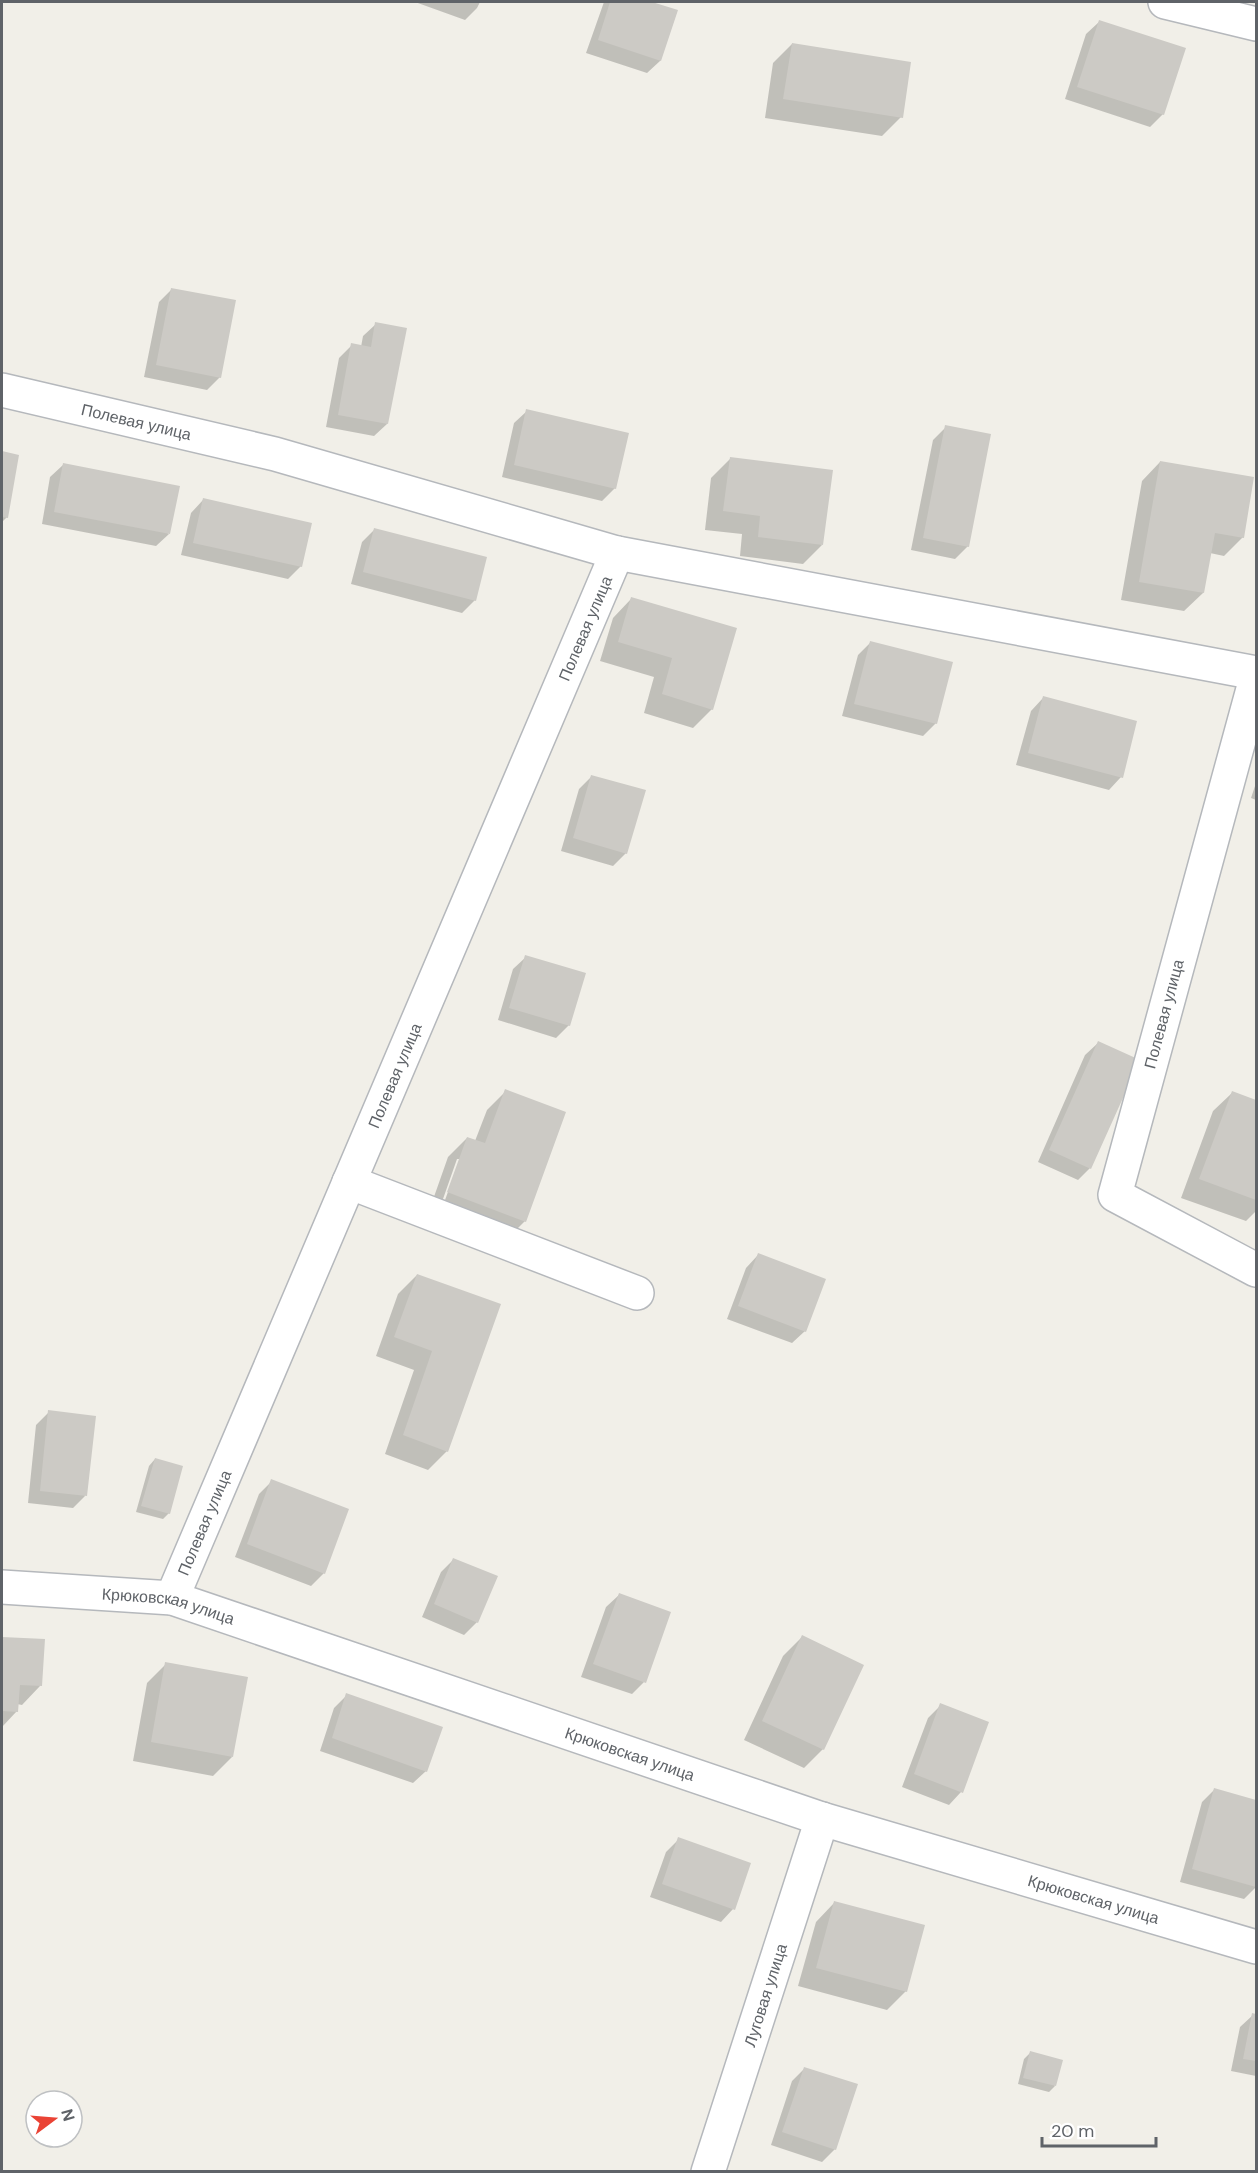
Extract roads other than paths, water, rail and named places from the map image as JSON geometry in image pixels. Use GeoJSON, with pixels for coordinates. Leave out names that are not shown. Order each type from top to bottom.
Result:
{"type":"FeatureCollection","features":[{"type":"Feature","properties":{"kind":"street"},"geometry":{"type":"LineString","coordinates":[[1166,2],[1257,24]]}},
{"type":"Feature","properties":{"kind":"street","name":"Полевая улица"},"geometry":{"type":"LineString","coordinates":[[2,390],[275,454],[617,553],[1257,673]]}},
{"type":"Feature","properties":{"kind":"street","name":"Полевая улица"},"geometry":{"type":"LineString","coordinates":[[172,1598],[617,553]]}},
{"type":"Feature","properties":{"kind":"street","name":"Полевая улица"},"geometry":{"type":"LineString","coordinates":[[1257,678],[1115,1195],[1257,1270]]}},
{"type":"Feature","properties":{"kind":"street"},"geometry":{"type":"LineString","coordinates":[[349,1182],[637,1293]]}},
{"type":"Feature","properties":{"kind":"street","name":"Крюковская улица"},"geometry":{"type":"LineString","coordinates":[[2,1587],[172,1598],[822,1820],[1257,1947]]}},
{"type":"Feature","properties":{"kind":"street","name":"Луговая улица"},"geometry":{"type":"LineString","coordinates":[[708,2172],[822,1820]]}}]}
